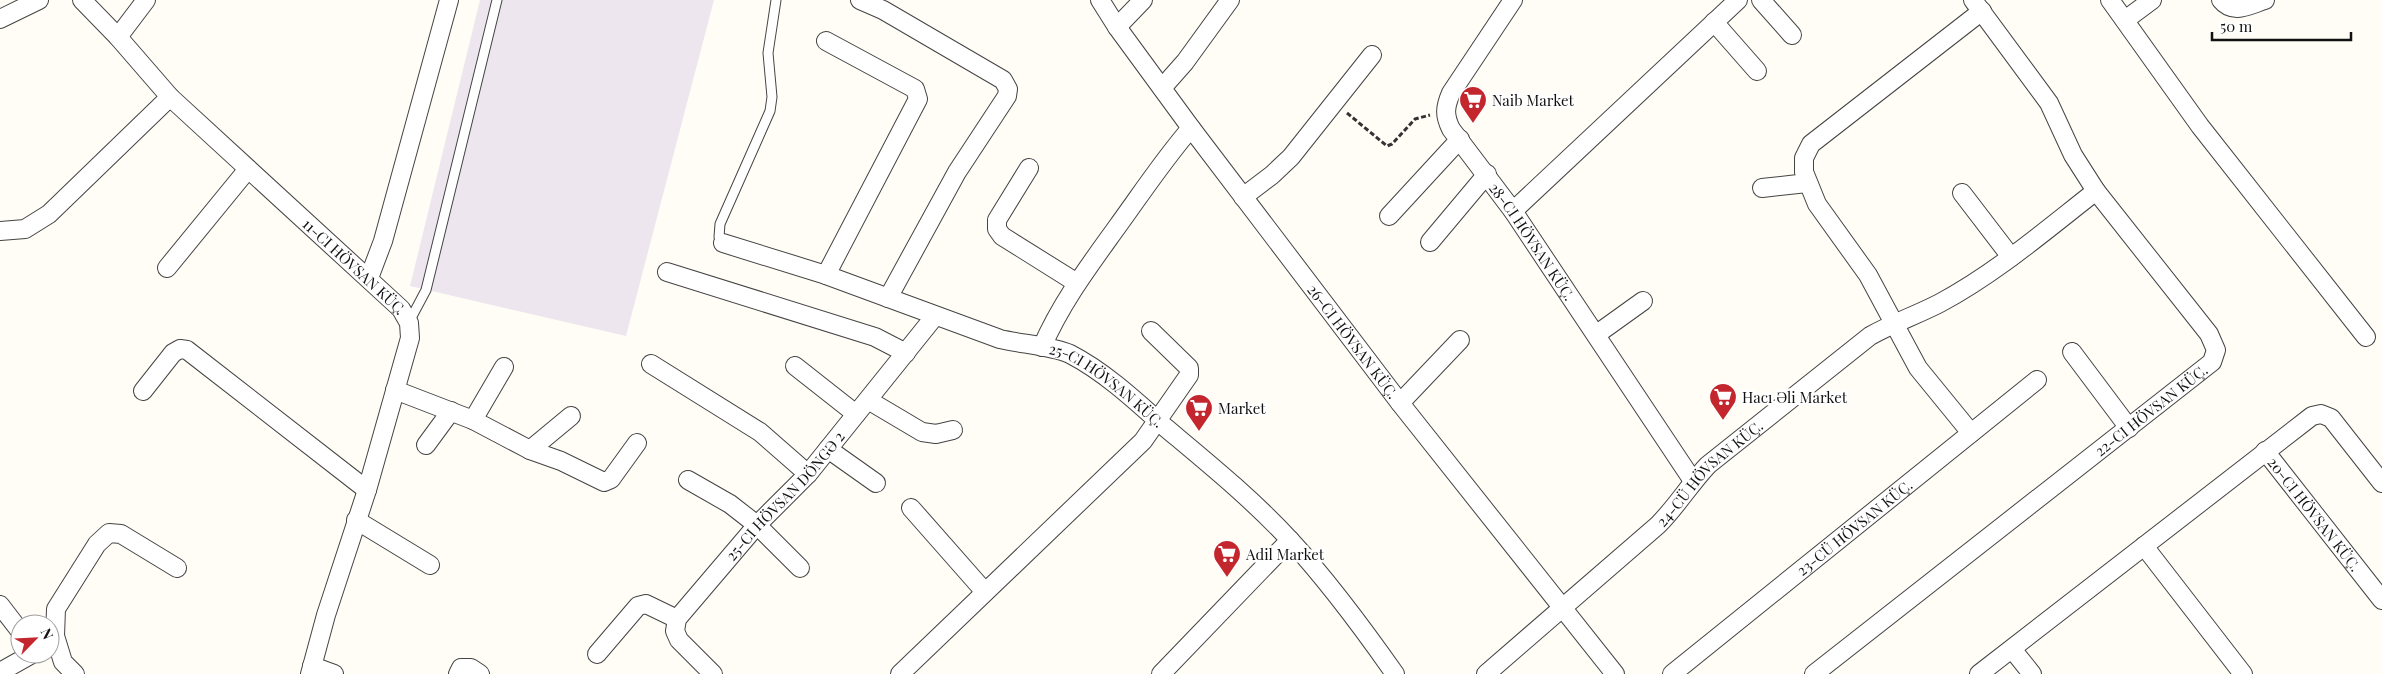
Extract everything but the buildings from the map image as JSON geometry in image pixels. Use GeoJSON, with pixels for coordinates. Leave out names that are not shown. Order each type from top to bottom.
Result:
{"type":"FeatureCollection","features":[{"type":"Feature","properties":{"kind":"street"},"geometry":{"type":"LineString","coordinates":[[0,19],[39,0]]}},
{"type":"Feature","properties":{"kind":"street","name":"11-CI HÖVSAN KÜÇ."},"geometry":{"type":"LineString","coordinates":[[82,0],[118,37],[170,98],[369,278],[401,309],[409,323],[410,338],[367,490],[356,520],[311,670]]}},
{"type":"Feature","properties":{"kind":"street"},"geometry":{"type":"LineString","coordinates":[[118,37],[146,0]]}},
{"type":"Feature","properties":{"kind":"street"},"geometry":{"type":"LineString","coordinates":[[369,278],[383,241],[449,0]]}},
{"type":"Feature","properties":{"kind":"street"},"geometry":{"type":"LineString","coordinates":[[860,0],[885,5],[1003,80],[1008,89],[1007,96],[957,172],[888,298]]}},
{"type":"Feature","properties":{"kind":"street"},"geometry":{"type":"LineString","coordinates":[[1100,0],[1117,27],[1191,128],[1400,403],[1562,610],[1615,674]]}},
{"type":"Feature","properties":{"kind":"street"},"geometry":{"type":"LineString","coordinates":[[1117,27],[1143,0]]}},
{"type":"Feature","properties":{"kind":"street"},"geometry":{"type":"LineString","coordinates":[[1162,88],[1186,62],[1230,0]]}},
{"type":"Feature","properties":{"kind":"street"},"geometry":{"type":"LineString","coordinates":[[1445,117],[1446,105],[1451,93],[1513,0]]}},
{"type":"Feature","properties":{"kind":"street"},"geometry":{"type":"LineString","coordinates":[[1513,210],[1738,0]]}},
{"type":"Feature","properties":{"kind":"street"},"geometry":{"type":"LineString","coordinates":[[1761,0],[1792,36]]}},
{"type":"Feature","properties":{"kind":"street"},"geometry":{"type":"LineString","coordinates":[[2110,0],[2200,126],[2366,337]]}},
{"type":"Feature","properties":{"kind":"street"},"geometry":{"type":"LineString","coordinates":[[2125,20],[2152,0]]}},
{"type":"Feature","properties":{"kind":"street"},"geometry":{"type":"LineString","coordinates":[[2221,0],[2226,6],[2236,10],[2265,0]]}},
{"type":"Feature","properties":{"kind":"street"},"geometry":{"type":"LineString","coordinates":[[1971,433],[1918,368],[1868,275],[1817,204],[1806,183],[1804,158],[1811,144],[1978,6]]}},
{"type":"Feature","properties":{"kind":"street","name":"22-CI HÖVSAN KÜÇ."},"geometry":{"type":"LineString","coordinates":[[1814,674],[2212,362],[2216,350],[2209,334],[2096,191],[2073,155],[2049,103],[1978,6]]}},
{"type":"Feature","properties":{"kind":"street"},"geometry":{"type":"LineString","coordinates":[[1714,22],[1757,71]]}},
{"type":"Feature","properties":{"kind":"street"},"geometry":{"type":"LineString","coordinates":[[826,41],[915,89],[918,98],[826,275]]}},
{"type":"Feature","properties":{"kind":"street"},"geometry":{"type":"LineString","coordinates":[[1243,197],[1272,175],[1291,157],[1372,55]]}},
{"type":"Feature","properties":{"kind":"street"},"geometry":{"type":"LineString","coordinates":[[0,231],[25,229],[49,214],[170,98]]}},
{"type":"Feature","properties":{"kind":"street","name":"28-CI HÖVSAN KÜÇ."},"geometry":{"type":"LineString","coordinates":[[1445,117],[1451,129],[1513,210],[1694,481]]}},
{"type":"Feature","properties":{"kind":"street"},"geometry":{"type":"LineString","coordinates":[[1042,347],[1053,323],[1077,284],[1172,150],[1191,128]]}},
{"type":"Feature","properties":{"kind":"street"},"geometry":{"type":"LineString","coordinates":[[1389,216],[1460,139]]}},
{"type":"Feature","properties":{"kind":"street"},"geometry":{"type":"LineString","coordinates":[[1029,168],[997,220],[997,229],[1002,236],[1077,284]]}},
{"type":"Feature","properties":{"kind":"street"},"geometry":{"type":"LineString","coordinates":[[167,268],[248,169]]}},
{"type":"Feature","properties":{"kind":"street"},"geometry":{"type":"LineString","coordinates":[[1430,242],[1487,174]]}},
{"type":"Feature","properties":{"kind":"street"},"geometry":{"type":"LineString","coordinates":[[1762,188],[1806,183]]}},
{"type":"Feature","properties":{"kind":"street","name":"24-CÜ HÖVSAN KÜÇ."},"geometry":{"type":"LineString","coordinates":[[1486,674],[1562,610],[1674,510],[1694,481],[1708,465],[1870,336],[1894,322],[1940,303],[2011,257],[2096,191]]}},
{"type":"Feature","properties":{"kind":"street"},"geometry":{"type":"LineString","coordinates":[[1962,193],[2011,257]]}},
{"type":"Feature","properties":{"kind":"street","name":"25-CI HÖVSAN KÜÇ."},"geometry":{"type":"LineString","coordinates":[[723,242],[826,275],[1000,338],[1055,349],[1077,359],[1158,420],[1260,509],[1340,597],[1395,674]]}},
{"type":"Feature","properties":{"kind":"street"},"geometry":{"type":"LineString","coordinates":[[667,272],[875,336],[906,353]]}},
{"type":"Feature","properties":{"kind":"street"},"geometry":{"type":"LineString","coordinates":[[1597,334],[1643,301]]}},
{"type":"Feature","properties":{"kind":"street","name":"25-CI HÖVSAN DÖNGƏ 2"},"geometry":{"type":"LineString","coordinates":[[677,619],[757,525],[808,474],[935,316]]}},
{"type":"Feature","properties":{"kind":"street"},"geometry":{"type":"LineString","coordinates":[[900,674],[1142,441],[1158,420],[1189,375],[1189,368],[1151,331]]}},
{"type":"Feature","properties":{"kind":"street"},"geometry":{"type":"LineString","coordinates":[[1400,403],[1460,340]]}},
{"type":"Feature","properties":{"kind":"street"},"geometry":{"type":"LineString","coordinates":[[143,391],[173,354],[180,349],[187,350],[367,490]]}},
{"type":"Feature","properties":{"kind":"street"},"geometry":{"type":"LineString","coordinates":[[2072,352],[2129,428]]}},
{"type":"Feature","properties":{"kind":"street"},"geometry":{"type":"LineString","coordinates":[[651,364],[760,432],[808,474]]}},
{"type":"Feature","properties":{"kind":"street"},"geometry":{"type":"LineString","coordinates":[[795,366],[856,414]]}},
{"type":"Feature","properties":{"kind":"street"},"geometry":{"type":"LineString","coordinates":[[473,420],[504,367]]}},
{"type":"Feature","properties":{"kind":"street","name":"23-CÜ HÖVSAN KÜÇ."},"geometry":{"type":"LineString","coordinates":[[1672,674],[2037,380]]}},
{"type":"Feature","properties":{"kind":"street"},"geometry":{"type":"LineString","coordinates":[[395,390],[473,420],[530,450],[561,461],[604,482],[612,479],[637,443]]}},
{"type":"Feature","properties":{"kind":"street"},"geometry":{"type":"LineString","coordinates":[[868,400],[922,432],[936,434],[954,430]]}},
{"type":"Feature","properties":{"kind":"street"},"geometry":{"type":"LineString","coordinates":[[426,445],[451,411]]}},
{"type":"Feature","properties":{"kind":"street"},"geometry":{"type":"LineString","coordinates":[[1980,674],[2312,416],[2322,414],[2331,418],[2382,483]]}},
{"type":"Feature","properties":{"kind":"street"},"geometry":{"type":"LineString","coordinates":[[530,450],[571,416]]}},
{"type":"Feature","properties":{"kind":"street"},"geometry":{"type":"LineString","coordinates":[[828,449],[876,483]]}},
{"type":"Feature","properties":{"kind":"street","name":"20-CI HÖVSAN KÜÇ."},"geometry":{"type":"LineString","coordinates":[[2265,451],[2382,600]]}},
{"type":"Feature","properties":{"kind":"street"},"geometry":{"type":"LineString","coordinates":[[688,480],[730,504],[757,525],[800,568]]}},
{"type":"Feature","properties":{"kind":"street"},"geometry":{"type":"LineString","coordinates":[[912,508],[986,592]]}},
{"type":"Feature","properties":{"kind":"street"},"geometry":{"type":"LineString","coordinates":[[356,520],[430,565]]}},
{"type":"Feature","properties":{"kind":"street"},"geometry":{"type":"LineString","coordinates":[[69,668],[55,636],[56,609],[97,544],[109,533],[121,534],[177,568]]}},
{"type":"Feature","properties":{"kind":"street"},"geometry":{"type":"LineString","coordinates":[[1162,674],[1290,540]]}},
{"type":"Feature","properties":{"kind":"street"},"geometry":{"type":"LineString","coordinates":[[2144,546],[2243,674]]}},
{"type":"Feature","properties":{"kind":"street"},"geometry":{"type":"LineString","coordinates":[[597,654],[638,606],[646,604],[677,619],[675,631],[680,640],[713,674]]}},
{"type":"Feature","properties":{"kind":"street"},"geometry":{"type":"LineString","coordinates":[[0,605],[10,618]]}},
{"type":"Feature","properties":{"kind":"street"},"geometry":{"type":"LineString","coordinates":[[2012,648],[2032,674]]}},
{"type":"Feature","properties":{"kind":"street"},"geometry":{"type":"LineString","coordinates":[[0,672],[14,664]]}},
{"type":"Feature","properties":{"kind":"street"},"geometry":{"type":"LineString","coordinates":[[458,674],[461,668],[471,668],[480,674]]}},
{"type":"Feature","properties":{"kind":"street"},"geometry":{"type":"LineString","coordinates":[[311,670],[334,674]]}},
{"type":"Feature","properties":{"kind":"lane"},"geometry":{"type":"LineString","coordinates":[[409,323],[426,290],[497,0]]}},
{"type":"Feature","properties":{"kind":"lane"},"geometry":{"type":"LineString","coordinates":[[723,242],[719,237],[720,224],[770,111],[772,97],[768,53],[776,0]]}},
{"type":"Feature","properties":{"kind":"path"},"geometry":{"type":"LineString","coordinates":[[1334,102],[1387,146],[1392,144],[1415,119],[1431,114],[1445,117]]}},
{"type":"Feature","properties":{"kind":"shaded area"},"geometry":{"type":"Polygon","coordinates":[[[480,0],[714,0],[626,336],[410,286],[480,0]]]}},
{"type":"Feature","properties":{"kind":"place","name":"Naib Market"},"geometry":{"type":"Point","coordinates":[1473,124]}},
{"type":"Feature","properties":{"kind":"place","name":"Hacı Əli Market"},"geometry":{"type":"Point","coordinates":[1723,421]}},
{"type":"Feature","properties":{"kind":"place","name":"Market"},"geometry":{"type":"Point","coordinates":[1199,432]}},
{"type":"Feature","properties":{"kind":"place","name":"Adil Market"},"geometry":{"type":"Point","coordinates":[1227,578]}}]}
